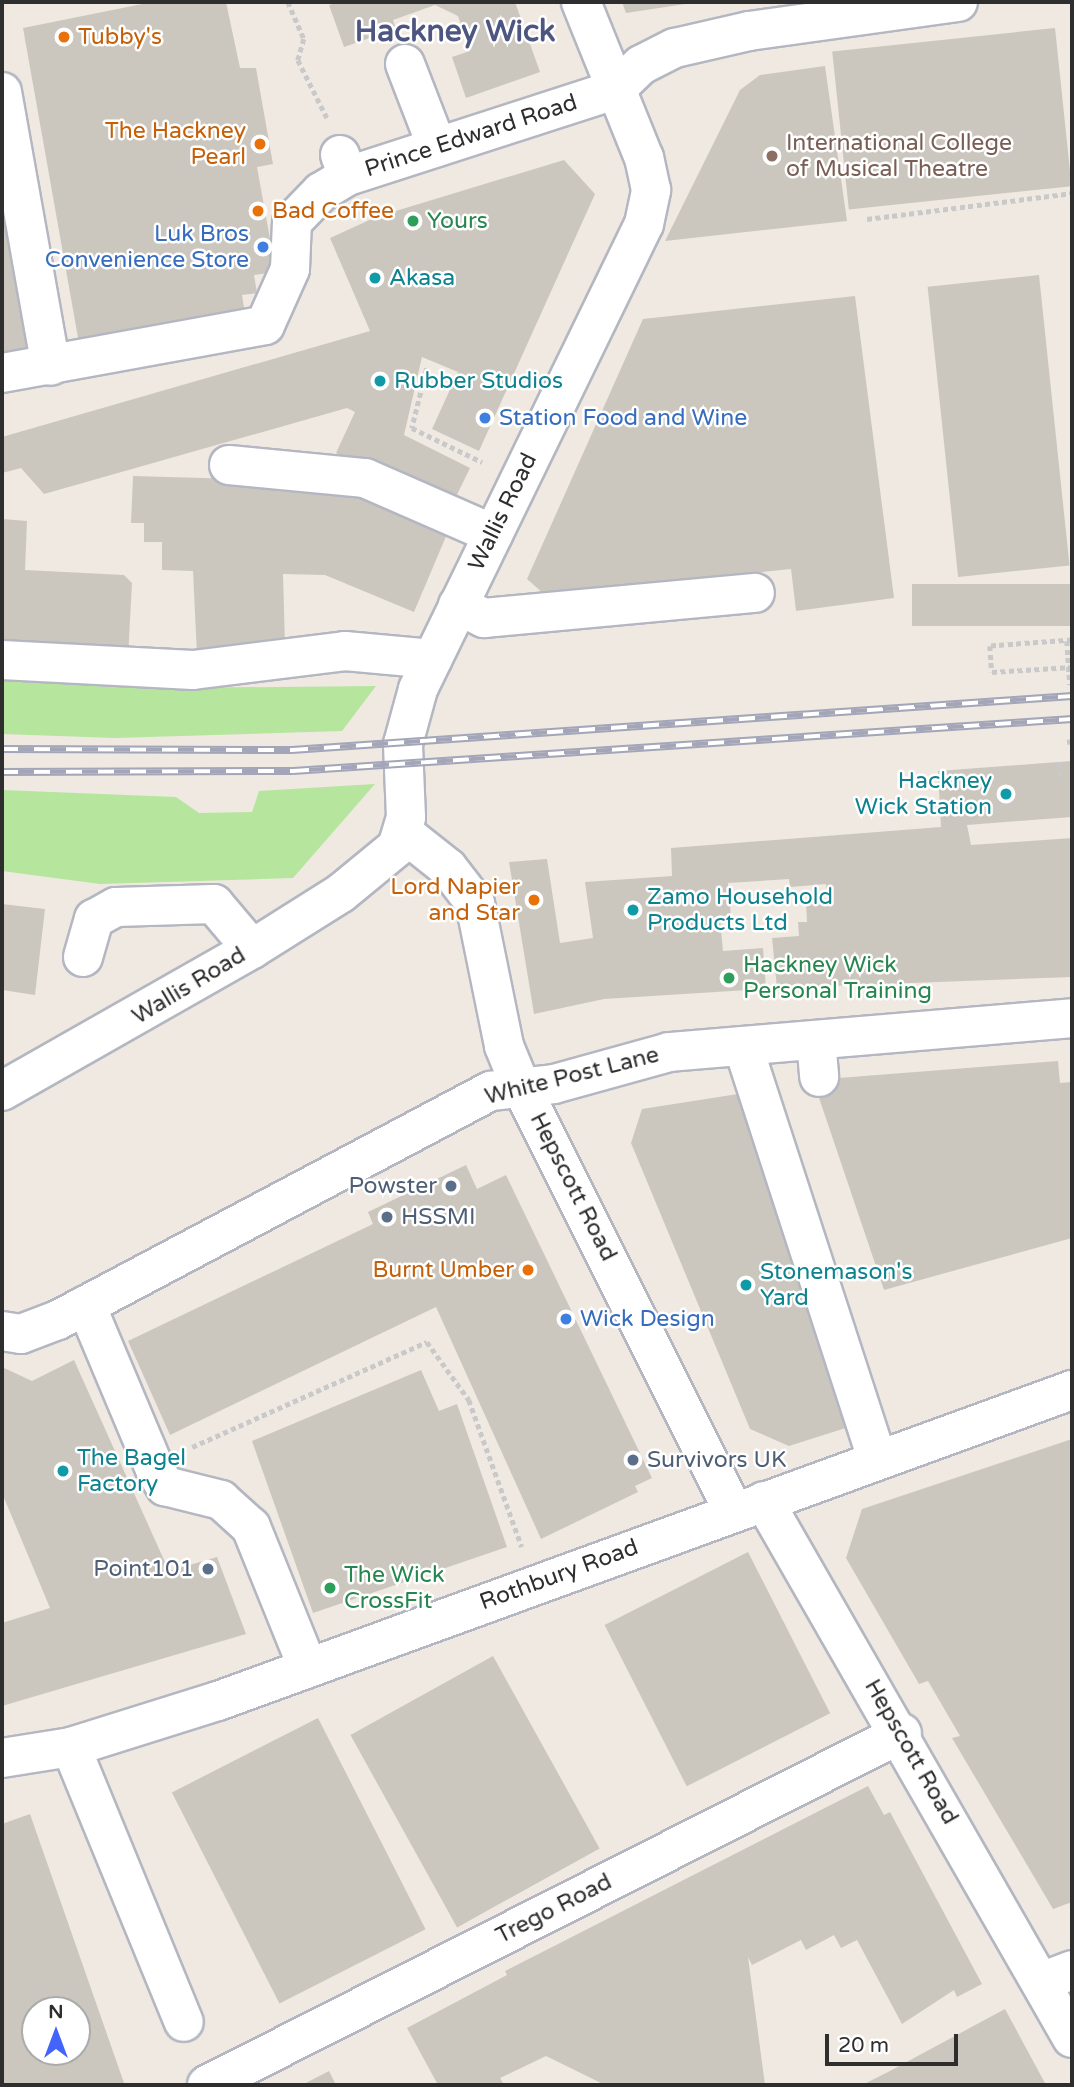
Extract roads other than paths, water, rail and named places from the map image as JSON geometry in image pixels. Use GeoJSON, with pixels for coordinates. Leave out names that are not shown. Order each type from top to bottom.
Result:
{"type":"FeatureCollection","features":[{"type":"Feature","properties":{"kind":"street","name":"Wallis Road"},"geometry":{"type":"LineString","coordinates":[[2,1091],[252,949],[381,863],[404,833],[403,744],[433,659],[644,223],[651,190],[581,2]]}},
{"type":"Feature","properties":{"kind":"street"},"geometry":{"type":"LineString","coordinates":[[615,90],[640,65],[675,48],[749,31],[958,2]]}},
{"type":"Feature","properties":{"kind":"street"},"geometry":{"type":"LineString","coordinates":[[405,64],[437,147]]}},
{"type":"Feature","properties":{"kind":"street","name":"Prince Edward Road"},"geometry":{"type":"LineString","coordinates":[[51,366],[265,325],[290,269],[292,222],[344,166],[437,147],[615,90]]}},
{"type":"Feature","properties":{"kind":"street"},"geometry":{"type":"LineString","coordinates":[[2,92],[51,366],[2,373]]}},
{"type":"Feature","properties":{"kind":"street"},"geometry":{"type":"LineString","coordinates":[[229,465],[365,478],[493,534]]}},
{"type":"Feature","properties":{"kind":"street"},"geometry":{"type":"LineString","coordinates":[[458,605],[484,618],[755,593]]}},
{"type":"Feature","properties":{"kind":"street"},"geometry":{"type":"LineString","coordinates":[[2,660],[193,670],[345,651],[433,659]]}},
{"type":"Feature","properties":{"kind":"street","name":"Hepscott Road"},"geometry":{"type":"LineString","coordinates":[[404,833],[448,867],[475,903],[496,1014],[521,1087],[749,1507],[902,1733],[1056,1986],[1072,2038]]}},
{"type":"Feature","properties":{"kind":"street"},"geometry":{"type":"LineString","coordinates":[[83,957],[94,919],[116,907],[214,905],[252,949]]}},
{"type":"Feature","properties":{"kind":"street","name":"White Post Lane"},"geometry":{"type":"LineString","coordinates":[[2,1331],[21,1334],[86,1305],[491,1091],[521,1087],[669,1052],[743,1046],[817,1058],[1072,1018]]}},
{"type":"Feature","properties":{"kind":"street"},"geometry":{"type":"LineString","coordinates":[[743,1046],[877,1459]]}},
{"type":"Feature","properties":{"kind":"street"},"geometry":{"type":"LineString","coordinates":[[86,1305],[155,1469],[165,1486],[220,1500],[251,1527],[308,1668]]}},
{"type":"Feature","properties":{"kind":"street","name":"Rothbury Road"},"geometry":{"type":"LineString","coordinates":[[2,1758],[71,1747],[308,1668],[1072,1390]]}},
{"type":"Feature","properties":{"kind":"street","name":"Trego Road"},"geometry":{"type":"LineString","coordinates":[[207,2085],[902,1733]]}},
{"type":"Feature","properties":{"kind":"street"},"geometry":{"type":"LineString","coordinates":[[71,1747],[184,2022]]}},
{"type":"Feature","properties":{"kind":"railway"},"geometry":{"type":"LineString","coordinates":[[2,749],[292,750],[1072,696]]}},
{"type":"Feature","properties":{"kind":"railway"},"geometry":{"type":"LineString","coordinates":[[2,772],[293,771],[1072,719]]}},
{"type":"Feature","properties":{"kind":"place","name":"Tubby's"},"geometry":{"type":"Point","coordinates":[64,37]}},
{"type":"Feature","properties":{"kind":"place","name":"The Hackney Pearl"},"geometry":{"type":"Point","coordinates":[260,144]}},
{"type":"Feature","properties":{"kind":"place","name":"International College of Musical Theatre"},"geometry":{"type":"Point","coordinates":[772,156]}},
{"type":"Feature","properties":{"kind":"place","name":"Bad Coffee"},"geometry":{"type":"Point","coordinates":[258,211]}},
{"type":"Feature","properties":{"kind":"place","name":"Yours"},"geometry":{"type":"Point","coordinates":[413,221]}},
{"type":"Feature","properties":{"kind":"place","name":"Luk Bros Convenience Store"},"geometry":{"type":"Point","coordinates":[263,247]}},
{"type":"Feature","properties":{"kind":"place","name":"Akasa"},"geometry":{"type":"Point","coordinates":[375,278]}},
{"type":"Feature","properties":{"kind":"place","name":"Rubber Studios"},"geometry":{"type":"Point","coordinates":[380,381]}},
{"type":"Feature","properties":{"kind":"place","name":"Station Food and Wine"},"geometry":{"type":"Point","coordinates":[485,418]}},
{"type":"Feature","properties":{"kind":"place","name":"Hackney Wick Station"},"geometry":{"type":"Point","coordinates":[1006,794]}},
{"type":"Feature","properties":{"kind":"place","name":"Lord Napier and Star"},"geometry":{"type":"Point","coordinates":[534,900]}},
{"type":"Feature","properties":{"kind":"place","name":"Zamo Household Products Ltd"},"geometry":{"type":"Point","coordinates":[633,910]}},
{"type":"Feature","properties":{"kind":"place","name":"Hackney Wick Personal Training"},"geometry":{"type":"Point","coordinates":[729,978]}},
{"type":"Feature","properties":{"kind":"place","name":"Powster"},"geometry":{"type":"Point","coordinates":[451,1186]}},
{"type":"Feature","properties":{"kind":"place","name":"HSSMI"},"geometry":{"type":"Point","coordinates":[387,1217]}},
{"type":"Feature","properties":{"kind":"place","name":"Burnt Umber"},"geometry":{"type":"Point","coordinates":[528,1270]}},
{"type":"Feature","properties":{"kind":"place","name":"Stonemason's Yard"},"geometry":{"type":"Point","coordinates":[746,1285]}},
{"type":"Feature","properties":{"kind":"place","name":"Wick Design"},"geometry":{"type":"Point","coordinates":[566,1319]}},
{"type":"Feature","properties":{"kind":"place","name":"Survivors UK"},"geometry":{"type":"Point","coordinates":[633,1460]}},
{"type":"Feature","properties":{"kind":"place","name":"The Bagel Factory"},"geometry":{"type":"Point","coordinates":[63,1471]}},
{"type":"Feature","properties":{"kind":"place","name":"Point101"},"geometry":{"type":"Point","coordinates":[208,1569]}},
{"type":"Feature","properties":{"kind":"place","name":"The Wick CrossFit"},"geometry":{"type":"Point","coordinates":[330,1588]}},
{"type":"Feature","properties":{"kind":"district","name":"Hackney Wick"},"geometry":{"type":"Point","coordinates":[455,32]}}]}
